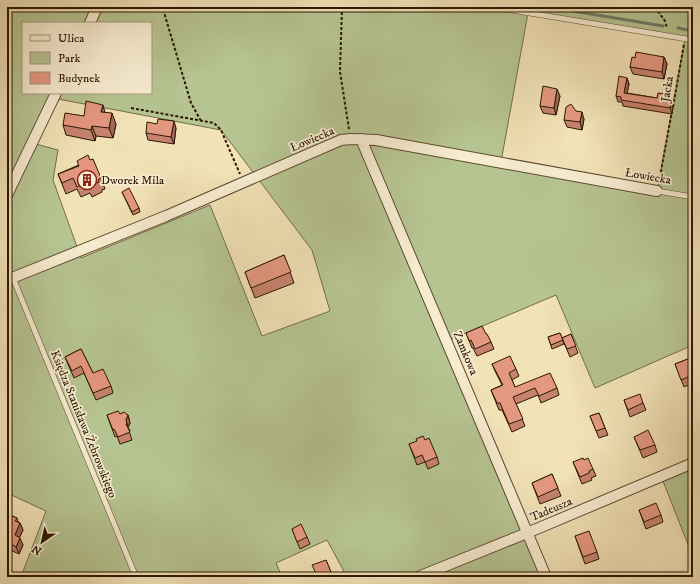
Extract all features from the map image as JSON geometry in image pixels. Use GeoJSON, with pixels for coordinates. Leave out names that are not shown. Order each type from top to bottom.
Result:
{"type":"FeatureCollection","features":[{"type":"Feature","properties":{"kind":"street"},"geometry":{"type":"LineString","coordinates":[[90,22],[97,7]]}},
{"type":"Feature","properties":{"kind":"street"},"geometry":{"type":"LineString","coordinates":[[7,195],[56,94]]}},
{"type":"Feature","properties":{"kind":"street","name":"Zamkowa"},"geometry":{"type":"LineString","coordinates":[[356,139],[546,577]]}},
{"type":"Feature","properties":{"kind":"street","name":"Łowiecka"},"geometry":{"type":"LineString","coordinates":[[10,279],[158,219],[341,140],[376,140],[657,191]]}},
{"type":"Feature","properties":{"kind":"street","name":"Tadeusza"},"geometry":{"type":"LineString","coordinates":[[418,577],[693,463]]}},
{"type":"Feature","properties":{"kind":"lane"},"geometry":{"type":"LineString","coordinates":[[493,7],[693,40]]}},
{"type":"Feature","properties":{"kind":"lane","name":"Łowiecka"},"geometry":{"type":"LineString","coordinates":[[657,191],[693,197]]}},
{"type":"Feature","properties":{"kind":"lane","name":"Księdza Stanisława Żebrowskiego"},"geometry":{"type":"LineString","coordinates":[[10,279],[136,577]]}},
{"type":"Feature","properties":{"kind":"path"},"geometry":{"type":"LineString","coordinates":[[159,7],[163,9],[191,103],[201,121]]}},
{"type":"Feature","properties":{"kind":"path"},"geometry":{"type":"LineString","coordinates":[[342,7],[340,72],[356,139]]}},
{"type":"Feature","properties":{"kind":"path"},"geometry":{"type":"LineString","coordinates":[[655,7],[665,21],[670,37]]}},
{"type":"Feature","properties":{"kind":"path","name":"Jacka"},"geometry":{"type":"LineString","coordinates":[[657,191],[685,38]]}},
{"type":"Feature","properties":{"kind":"path"},"geometry":{"type":"LineString","coordinates":[[131,108],[214,123],[221,130],[243,182]]}},
{"type":"Feature","properties":{"kind":"green space"},"geometry":{"type":"Polygon","coordinates":[[[7,7],[693,7],[693,345],[595,388],[556,295],[447,341],[546,577],[444,577],[438,569],[418,577],[347,577],[327,540],[276,563],[282,577],[21,577],[46,511],[7,493],[7,7]],[[528,13],[501,162],[657,191],[685,39],[528,13]],[[53,98],[32,143],[58,150],[53,180],[81,258],[210,205],[262,336],[330,311],[312,250],[221,130],[53,98]]]}},
{"type":"Feature","properties":{"kind":"green space"},"geometry":{"type":"Polygon","coordinates":[[[693,463],[693,557],[661,476],[693,463]]]}},
{"type":"Feature","properties":{"kind":"building"},"geometry":{"type":"Polygon","coordinates":[[[636,52],[664,57],[662,72],[630,67],[632,57],[635,58],[636,52]]]}},
{"type":"Feature","properties":{"kind":"building"},"geometry":{"type":"Polygon","coordinates":[[[619,76],[627,78],[624,93],[657,98],[658,93],[669,94],[668,100],[671,101],[670,108],[621,100],[621,97],[616,96],[619,76]]]}},
{"type":"Feature","properties":{"kind":"building"},"geometry":{"type":"Polygon","coordinates":[[[543,86],[557,89],[554,108],[540,106],[543,86]]]}},
{"type":"Feature","properties":{"kind":"building"},"geometry":{"type":"Polygon","coordinates":[[[86,101],[103,105],[101,112],[112,113],[109,128],[92,126],[91,130],[63,125],[65,113],[84,116],[86,101]]]}},
{"type":"Feature","properties":{"kind":"building"},"geometry":{"type":"Polygon","coordinates":[[[571,104],[576,111],[582,112],[580,122],[564,120],[566,107],[571,104]]]}},
{"type":"Feature","properties":{"kind":"building"},"geometry":{"type":"Polygon","coordinates":[[[158,119],[174,121],[171,137],[146,133],[147,122],[157,124],[158,119]]]}},
{"type":"Feature","properties":{"kind":"building"},"geometry":{"type":"Polygon","coordinates":[[[88,155],[90,160],[93,159],[101,178],[98,180],[99,182],[88,186],[86,182],[77,187],[73,178],[62,183],[58,174],[79,166],[77,161],[88,155]]]}},
{"type":"Feature","properties":{"kind":"building"},"geometry":{"type":"Polygon","coordinates":[[[129,188],[139,208],[132,212],[122,192],[129,188]]]}},
{"type":"Feature","properties":{"kind":"building"},"geometry":{"type":"Polygon","coordinates":[[[284,255],[291,272],[251,288],[245,272],[284,255]]]}},
{"type":"Feature","properties":{"kind":"building"},"geometry":{"type":"Polygon","coordinates":[[[482,326],[491,342],[475,349],[471,340],[469,341],[466,333],[482,326]]]}},
{"type":"Feature","properties":{"kind":"building"},"geometry":{"type":"Polygon","coordinates":[[[560,333],[563,340],[551,345],[548,337],[560,333]]]}},
{"type":"Feature","properties":{"kind":"building"},"geometry":{"type":"Polygon","coordinates":[[[571,334],[576,346],[567,349],[562,338],[571,334]]]}},
{"type":"Feature","properties":{"kind":"building"},"geometry":{"type":"Polygon","coordinates":[[[81,349],[93,373],[103,369],[111,386],[93,393],[81,366],[72,371],[65,357],[81,349]]]}},
{"type":"Feature","properties":{"kind":"building"},"geometry":{"type":"Polygon","coordinates":[[[510,356],[516,369],[509,373],[515,387],[550,373],[557,388],[539,396],[535,388],[513,397],[523,419],[509,424],[500,403],[497,403],[491,390],[503,385],[492,364],[510,356]]]}},
{"type":"Feature","properties":{"kind":"building"},"geometry":{"type":"Polygon","coordinates":[[[693,357],[693,375],[681,380],[675,364],[693,357]]]}},
{"type":"Feature","properties":{"kind":"building"},"geometry":{"type":"Polygon","coordinates":[[[640,394],[643,403],[628,410],[624,400],[640,394]]]}},
{"type":"Feature","properties":{"kind":"building"},"geometry":{"type":"Polygon","coordinates":[[[118,411],[120,414],[124,412],[128,415],[126,424],[130,432],[118,437],[114,429],[113,430],[107,415],[118,411]]]}},
{"type":"Feature","properties":{"kind":"building"},"geometry":{"type":"Polygon","coordinates":[[[599,413],[605,428],[596,431],[590,416],[599,413]]]}},
{"type":"Feature","properties":{"kind":"building"},"geometry":{"type":"Polygon","coordinates":[[[648,430],[655,445],[640,450],[634,437],[648,430]]]}},
{"type":"Feature","properties":{"kind":"building"},"geometry":{"type":"Polygon","coordinates":[[[423,436],[425,440],[429,438],[437,457],[425,462],[422,455],[415,458],[409,444],[417,441],[416,439],[423,436]]]}},
{"type":"Feature","properties":{"kind":"building"},"geometry":{"type":"Polygon","coordinates":[[[583,458],[584,460],[588,458],[593,469],[589,471],[589,473],[580,477],[573,462],[583,458]]]}},
{"type":"Feature","properties":{"kind":"building"},"geometry":{"type":"Polygon","coordinates":[[[552,474],[558,488],[538,497],[532,483],[552,474]]]}},
{"type":"Feature","properties":{"kind":"building"},"geometry":{"type":"Polygon","coordinates":[[[656,503],[661,515],[644,522],[639,510],[656,503]]]}},
{"type":"Feature","properties":{"kind":"building"},"geometry":{"type":"Polygon","coordinates":[[[7,514],[17,518],[15,521],[20,523],[15,535],[20,538],[16,547],[7,542],[7,514]]]}},
{"type":"Feature","properties":{"kind":"building"},"geometry":{"type":"Polygon","coordinates":[[[301,524],[307,537],[297,542],[292,529],[301,524]]]}},
{"type":"Feature","properties":{"kind":"building"},"geometry":{"type":"Polygon","coordinates":[[[589,531],[597,552],[583,557],[575,536],[589,531]]]}},
{"type":"Feature","properties":{"kind":"building"},"geometry":{"type":"Polygon","coordinates":[[[326,560],[331,572],[326,575],[327,577],[315,577],[317,576],[312,565],[326,560]]]}},
{"type":"Feature","properties":{"kind":"building"},"geometry":{"type":"Polygon","coordinates":[[[675,574],[676,577],[666,577],[675,574]]]}},
{"type":"Feature","properties":{"kind":"waterway"},"geometry":{"type":"LineString","coordinates":[[549,7],[663,26]]}},
{"type":"Feature","properties":{"kind":"waterway"},"geometry":{"type":"LineString","coordinates":[[678,28],[693,31]]}},
{"type":"Feature","properties":{"kind":"place","name":"Dworek Mila"},"geometry":{"type":"Point","coordinates":[87,180]}}]}
